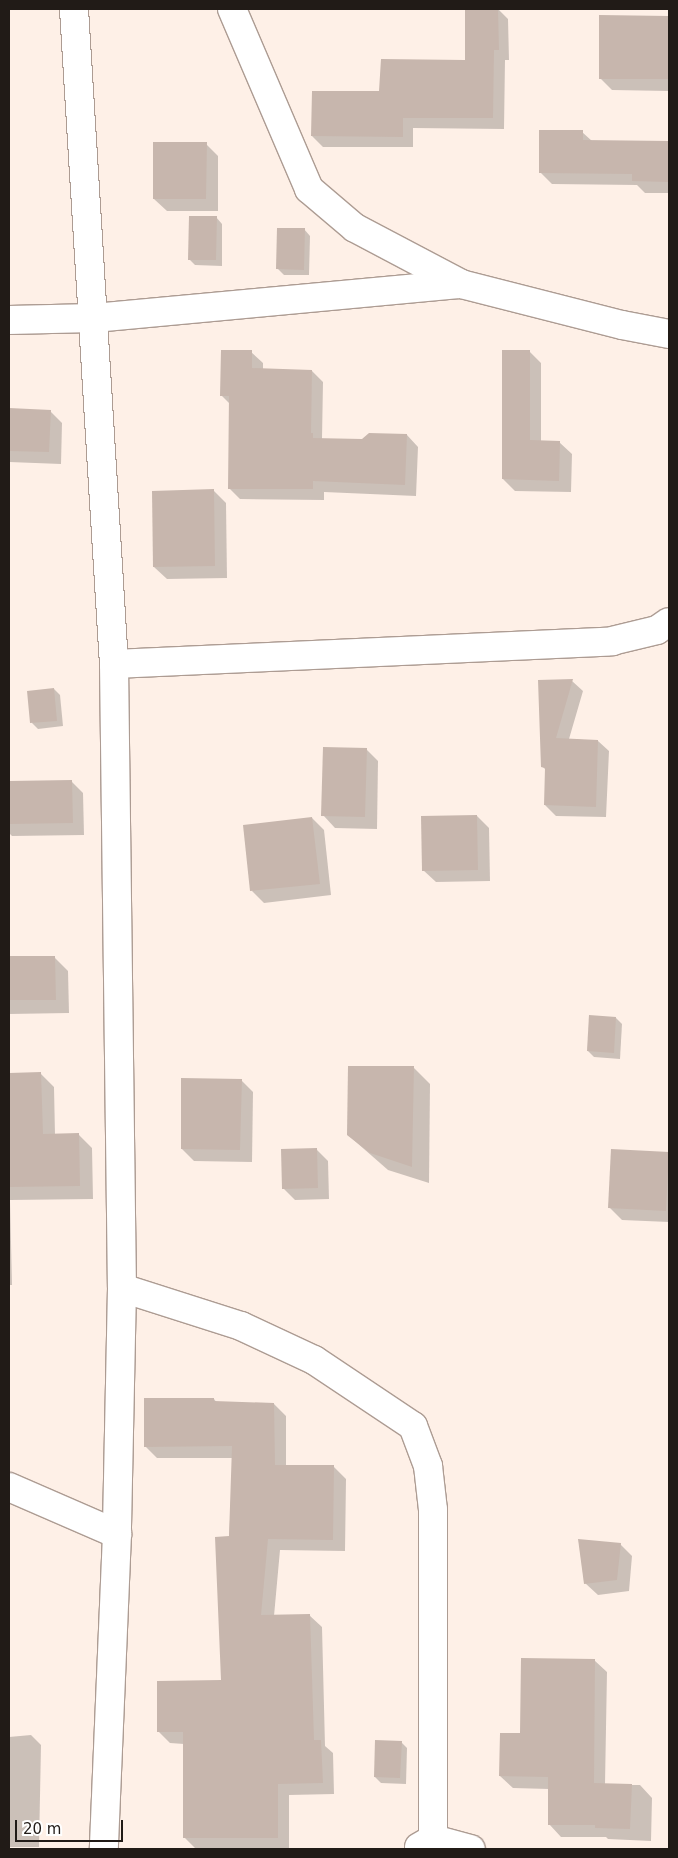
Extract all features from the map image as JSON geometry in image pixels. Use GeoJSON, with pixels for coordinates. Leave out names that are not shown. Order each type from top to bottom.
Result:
{"type":"FeatureCollection","features":[{"type":"Feature","properties":{"kind":"street"},"geometry":{"type":"LineString","coordinates":[[74,9],[114,664],[122,1288],[117,1534],[104,1849]]}},
{"type":"Feature","properties":{"kind":"street"},"geometry":{"type":"LineString","coordinates":[[232,9],[309,189],[355,228],[461,284],[622,325],[669,334]]}},
{"type":"Feature","properties":{"kind":"street"},"geometry":{"type":"LineString","coordinates":[[9,320],[94,318],[461,284]]}},
{"type":"Feature","properties":{"kind":"street"},"geometry":{"type":"LineString","coordinates":[[114,664],[612,641],[657,630],[669,622]]}},
{"type":"Feature","properties":{"kind":"street"},"geometry":{"type":"LineString","coordinates":[[122,1288],[240,1326],[314,1360],[413,1426],[428,1466],[433,1510],[427,1846],[471,1849]]}},
{"type":"Feature","properties":{"kind":"street"},"geometry":{"type":"LineString","coordinates":[[9,1487],[117,1534]]}},
{"type":"Feature","properties":{"kind":"building"},"geometry":{"type":"Polygon","coordinates":[[[465,9],[498,9],[499,50],[494,50],[493,118],[403,118],[403,137],[311,136],[312,91],[379,91],[381,59],[465,60],[465,9]]]}},
{"type":"Feature","properties":{"kind":"building"},"geometry":{"type":"Polygon","coordinates":[[[599,15],[669,16],[669,79],[599,79],[599,15]]]}},
{"type":"Feature","properties":{"kind":"building"},"geometry":{"type":"Polygon","coordinates":[[[539,130],[583,130],[583,140],[669,141],[669,182],[632,181],[632,174],[539,173],[539,130]]]}},
{"type":"Feature","properties":{"kind":"building"},"geometry":{"type":"Polygon","coordinates":[[[153,142],[207,142],[206,199],[153,199],[153,142]]]}},
{"type":"Feature","properties":{"kind":"building"},"geometry":{"type":"Polygon","coordinates":[[[189,216],[217,216],[216,260],[188,260],[189,216]]]}},
{"type":"Feature","properties":{"kind":"building"},"geometry":{"type":"Polygon","coordinates":[[[277,228],[305,228],[304,270],[276,269],[277,228]]]}},
{"type":"Feature","properties":{"kind":"building"},"geometry":{"type":"Polygon","coordinates":[[[221,350],[252,350],[252,368],[312,370],[311,433],[313,433],[313,438],[362,439],[369,433],[407,434],[405,485],[313,481],[313,489],[228,489],[229,396],[220,396],[221,350]]]}},
{"type":"Feature","properties":{"kind":"building"},"geometry":{"type":"Polygon","coordinates":[[[502,350],[530,350],[530,440],[560,441],[559,481],[502,479],[502,350]]]}},
{"type":"Feature","properties":{"kind":"building"},"geometry":{"type":"Polygon","coordinates":[[[9,408],[51,410],[49,452],[9,451],[9,408]]]}},
{"type":"Feature","properties":{"kind":"building"},"geometry":{"type":"Polygon","coordinates":[[[214,489],[215,566],[153,567],[152,491],[214,489]]]}},
{"type":"Feature","properties":{"kind":"building"},"geometry":{"type":"Polygon","coordinates":[[[573,679],[556,738],[598,740],[596,807],[544,805],[545,768],[541,767],[538,680],[573,679]]]}},
{"type":"Feature","properties":{"kind":"building"},"geometry":{"type":"Polygon","coordinates":[[[54,688],[57,721],[30,723],[27,691],[54,688]]]}},
{"type":"Feature","properties":{"kind":"building"},"geometry":{"type":"Polygon","coordinates":[[[323,747],[367,748],[365,817],[321,816],[323,747]]]}},
{"type":"Feature","properties":{"kind":"building"},"geometry":{"type":"Polygon","coordinates":[[[72,780],[73,823],[9,824],[9,781],[72,780]]]}},
{"type":"Feature","properties":{"kind":"building"},"geometry":{"type":"Polygon","coordinates":[[[477,815],[478,870],[422,871],[421,816],[477,815]]]}},
{"type":"Feature","properties":{"kind":"building"},"geometry":{"type":"Polygon","coordinates":[[[312,817],[320,884],[250,891],[243,825],[312,817]]]}},
{"type":"Feature","properties":{"kind":"building"},"geometry":{"type":"Polygon","coordinates":[[[9,956],[55,956],[56,1000],[9,1000],[9,956]]]}},
{"type":"Feature","properties":{"kind":"building"},"geometry":{"type":"Polygon","coordinates":[[[589,1015],[616,1017],[614,1053],[587,1051],[589,1015]]]}},
{"type":"Feature","properties":{"kind":"building"},"geometry":{"type":"Polygon","coordinates":[[[348,1066],[414,1066],[412,1167],[370,1153],[347,1135],[348,1066]]]}},
{"type":"Feature","properties":{"kind":"building"},"geometry":{"type":"Polygon","coordinates":[[[41,1072],[43,1134],[79,1133],[80,1186],[9,1187],[9,1073],[41,1072]]]}},
{"type":"Feature","properties":{"kind":"building"},"geometry":{"type":"Polygon","coordinates":[[[181,1078],[242,1079],[240,1150],[181,1149],[181,1078]]]}},
{"type":"Feature","properties":{"kind":"building"},"geometry":{"type":"Polygon","coordinates":[[[317,1148],[318,1188],[282,1189],[281,1149],[317,1148]]]}},
{"type":"Feature","properties":{"kind":"building"},"geometry":{"type":"Polygon","coordinates":[[[611,1149],[669,1152],[666,1211],[608,1208],[611,1149]]]}},
{"type":"Feature","properties":{"kind":"building"},"geometry":{"type":"Polygon","coordinates":[[[144,1398],[214,1398],[214,1401],[274,1403],[275,1465],[334,1465],[333,1540],[268,1539],[261,1615],[310,1614],[314,1740],[321,1740],[323,1783],[278,1784],[278,1838],[183,1838],[183,1732],[157,1732],[157,1681],[221,1680],[215,1537],[229,1536],[232,1446],[144,1447],[144,1398]]]}},
{"type":"Feature","properties":{"kind":"building"},"geometry":{"type":"Polygon","coordinates":[[[578,1539],[621,1543],[617,1580],[584,1584],[578,1539]]]}},
{"type":"Feature","properties":{"kind":"building"},"geometry":{"type":"Polygon","coordinates":[[[521,1658],[595,1659],[594,1783],[632,1784],[630,1829],[595,1828],[595,1825],[548,1825],[548,1777],[499,1776],[500,1733],[520,1733],[521,1658]]]}},
{"type":"Feature","properties":{"kind":"building"},"geometry":{"type":"Polygon","coordinates":[[[375,1740],[402,1741],[400,1778],[374,1777],[375,1740]]]}}]}
